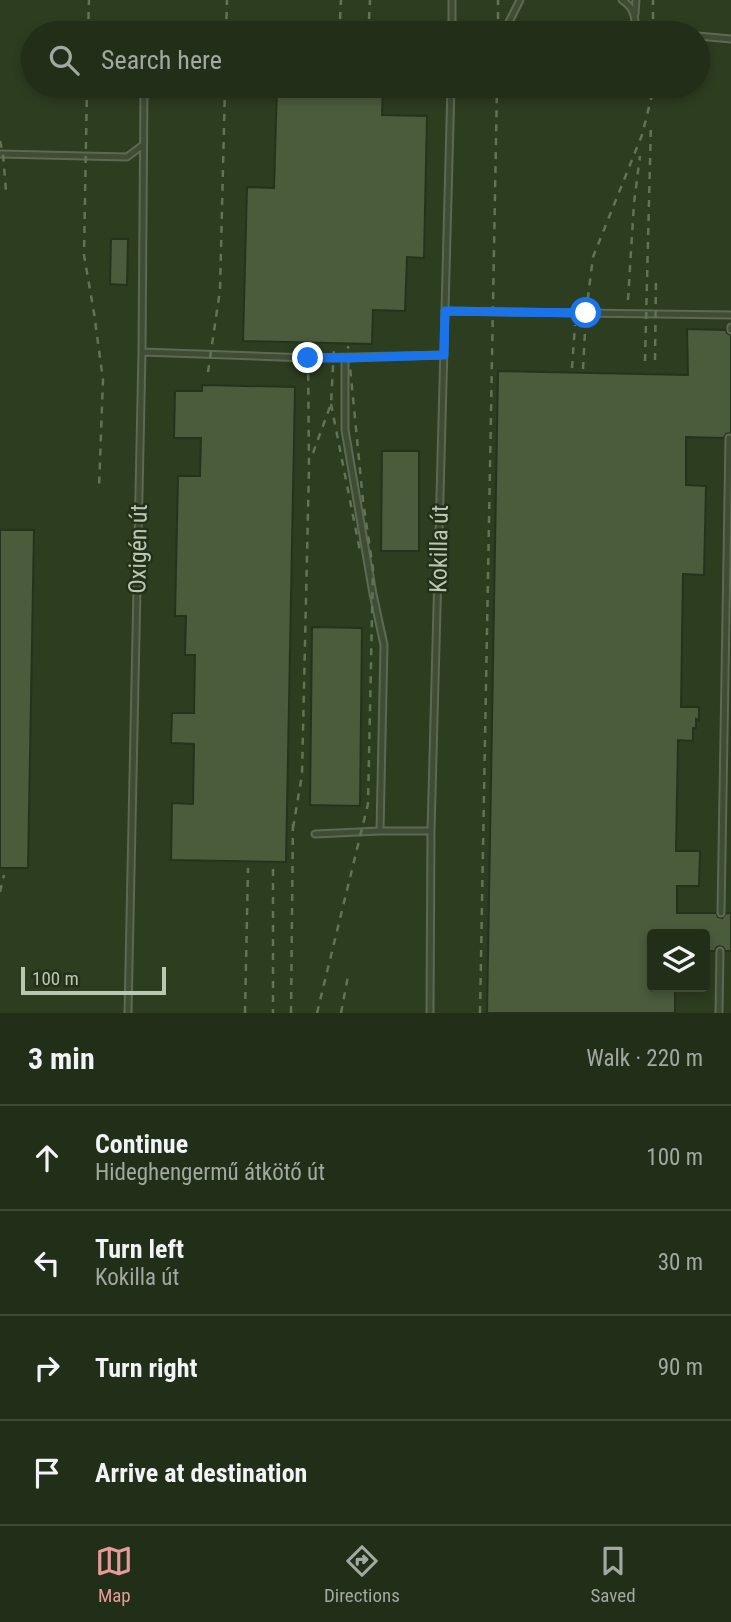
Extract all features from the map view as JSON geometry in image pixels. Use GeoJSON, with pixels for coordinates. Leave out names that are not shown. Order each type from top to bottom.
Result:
{"type":"FeatureCollection","features":[{"type":"Feature","properties":{"kind":"lane"},"geometry":{"type":"LineString","coordinates":[[452,0],[452,21]]}},
{"type":"Feature","properties":{"kind":"lane"},"geometry":{"type":"LineString","coordinates":[[510,21],[520,0]]}},
{"type":"Feature","properties":{"kind":"lane"},"geometry":{"type":"LineString","coordinates":[[622,0],[630,5],[635,15]]}},
{"type":"Feature","properties":{"kind":"lane"},"geometry":{"type":"LineString","coordinates":[[635,21],[636,0]]}},
{"type":"Feature","properties":{"kind":"lane"},"geometry":{"type":"LineString","coordinates":[[710,37],[731,39]]}},
{"type":"Feature","properties":{"kind":"lane","name":"Oxigén út"},"geometry":{"type":"LineString","coordinates":[[128,1013],[142,352],[144,98]]}},
{"type":"Feature","properties":{"kind":"lane","name":"Kokilla út"},"geometry":{"type":"LineString","coordinates":[[430,1013],[431,831],[451,98]]}},
{"type":"Feature","properties":{"kind":"lane"},"geometry":{"type":"LineString","coordinates":[[0,154],[127,157],[144,145]]}},
{"type":"Feature","properties":{"kind":"lane"},"geometry":{"type":"LineString","coordinates":[[445,311],[731,315]]}},
{"type":"Feature","properties":{"kind":"lane"},"geometry":{"type":"LineString","coordinates":[[142,352],[345,358],[444,355]]}},
{"type":"Feature","properties":{"kind":"lane"},"geometry":{"type":"LineString","coordinates":[[345,358],[345,430],[370,581],[384,645],[380,831]]}},
{"type":"Feature","properties":{"kind":"lane"},"geometry":{"type":"LineString","coordinates":[[721,913],[729,438]]}},
{"type":"Feature","properties":{"kind":"lane"},"geometry":{"type":"LineString","coordinates":[[315,834],[431,831]]}},
{"type":"Feature","properties":{"kind":"lane"},"geometry":{"type":"LineString","coordinates":[[719,1013],[720,951]]}},
{"type":"Feature","properties":{"kind":"building"},"geometry":{"type":"Polygon","coordinates":[[[277,98],[383,98],[382,115],[427,116],[424,258],[407,257],[405,311],[373,310],[372,344],[243,341],[247,187],[274,188],[277,98]]]}},
{"type":"Feature","properties":{"kind":"building"},"geometry":{"type":"Polygon","coordinates":[[[111,239],[128,239],[127,285],[110,284],[111,239]]]}},
{"type":"Feature","properties":{"kind":"building"},"geometry":{"type":"Polygon","coordinates":[[[687,329],[726,330],[731,335],[731,433],[724,438],[686,437],[686,485],[706,486],[704,575],[683,574],[681,707],[699,707],[699,720],[696,719],[696,728],[693,728],[693,741],[678,740],[676,851],[700,851],[699,886],[677,886],[677,913],[716,913],[722,918],[726,913],[731,913],[731,951],[725,951],[719,946],[715,951],[710,951],[710,929],[647,929],[647,992],[675,992],[675,1013],[487,1013],[498,371],[688,375],[687,329]]]}},
{"type":"Feature","properties":{"kind":"building"},"geometry":{"type":"Polygon","coordinates":[[[202,385],[295,387],[286,862],[171,860],[172,803],[193,804],[194,744],[171,743],[172,713],[194,713],[195,655],[185,655],[186,616],[175,616],[178,476],[200,476],[201,438],[174,438],[175,391],[202,391],[202,385]]]}},
{"type":"Feature","properties":{"kind":"building"},"geometry":{"type":"Polygon","coordinates":[[[382,451],[419,451],[419,551],[381,551],[382,451]]]}},
{"type":"Feature","properties":{"kind":"building"},"geometry":{"type":"Polygon","coordinates":[[[0,530],[34,530],[28,868],[0,868],[0,530]]]}},
{"type":"Feature","properties":{"kind":"building"},"geometry":{"type":"Polygon","coordinates":[[[312,627],[362,628],[360,806],[310,805],[312,627]]]}},
{"type":"Feature","properties":{"kind":"railway"},"geometry":{"type":"LineString","coordinates":[[88,21],[89,0]]}},
{"type":"Feature","properties":{"kind":"railway"},"geometry":{"type":"LineString","coordinates":[[226,21],[227,0]]}},
{"type":"Feature","properties":{"kind":"railway"},"geometry":{"type":"LineString","coordinates":[[340,19],[341,0]]}},
{"type":"Feature","properties":{"kind":"railway"},"geometry":{"type":"LineString","coordinates":[[369,19],[370,0]]}},
{"type":"Feature","properties":{"kind":"railway"},"geometry":{"type":"LineString","coordinates":[[498,0],[498,21]]}},
{"type":"Feature","properties":{"kind":"railway"},"geometry":{"type":"LineString","coordinates":[[653,0],[653,21]]}},
{"type":"Feature","properties":{"kind":"railway"},"geometry":{"type":"LineString","coordinates":[[87,98],[84,255],[103,380],[99,488]]}},
{"type":"Feature","properties":{"kind":"railway"},"geometry":{"type":"LineString","coordinates":[[208,372],[220,290],[225,98]]}},
{"type":"Feature","properties":{"kind":"railway"},"geometry":{"type":"LineString","coordinates":[[480,1013],[497,98]]}},
{"type":"Feature","properties":{"kind":"railway"},"geometry":{"type":"LineString","coordinates":[[583,369],[593,257],[642,135],[651,98]]}},
{"type":"Feature","properties":{"kind":"railway"},"geometry":{"type":"LineString","coordinates":[[645,361],[651,123]]}},
{"type":"Feature","properties":{"kind":"railway"},"geometry":{"type":"LineString","coordinates":[[0,141],[6,191]]}},
{"type":"Feature","properties":{"kind":"railway"},"geometry":{"type":"LineString","coordinates":[[628,300],[640,156]]}},
{"type":"Feature","properties":{"kind":"railway"},"geometry":{"type":"LineString","coordinates":[[655,360],[656,277]]}},
{"type":"Feature","properties":{"kind":"railway"},"geometry":{"type":"LineString","coordinates":[[572,368],[575,325]]}},
{"type":"Feature","properties":{"kind":"railway"},"geometry":{"type":"LineString","coordinates":[[317,1013],[368,804],[373,569],[363,501],[348,346]]}},
{"type":"Feature","properties":{"kind":"railway"},"geometry":{"type":"LineString","coordinates":[[313,453],[331,404],[334,348]]}},
{"type":"Feature","properties":{"kind":"railway"},"geometry":{"type":"LineString","coordinates":[[293,828],[302,775],[309,468],[308,349]]}},
{"type":"Feature","properties":{"kind":"railway"},"geometry":{"type":"LineString","coordinates":[[331,404],[360,551]]}},
{"type":"Feature","properties":{"kind":"railway"},"geometry":{"type":"LineString","coordinates":[[291,1013],[293,818]]}},
{"type":"Feature","properties":{"kind":"railway"},"geometry":{"type":"LineString","coordinates":[[245,1013],[248,868]]}},
{"type":"Feature","properties":{"kind":"railway"},"geometry":{"type":"LineString","coordinates":[[273,869],[273,1013]]}},
{"type":"Feature","properties":{"kind":"railway"},"geometry":{"type":"LineString","coordinates":[[0,892],[4,875]]}},
{"type":"Feature","properties":{"kind":"railway"},"geometry":{"type":"LineString","coordinates":[[341,1013],[348,976]]}},
{"type":"Feature","properties":{"kind":"route"},"geometry":{"type":"LineString","coordinates":[[308,358],[444,355],[445,311],[586,313]]}}]}
